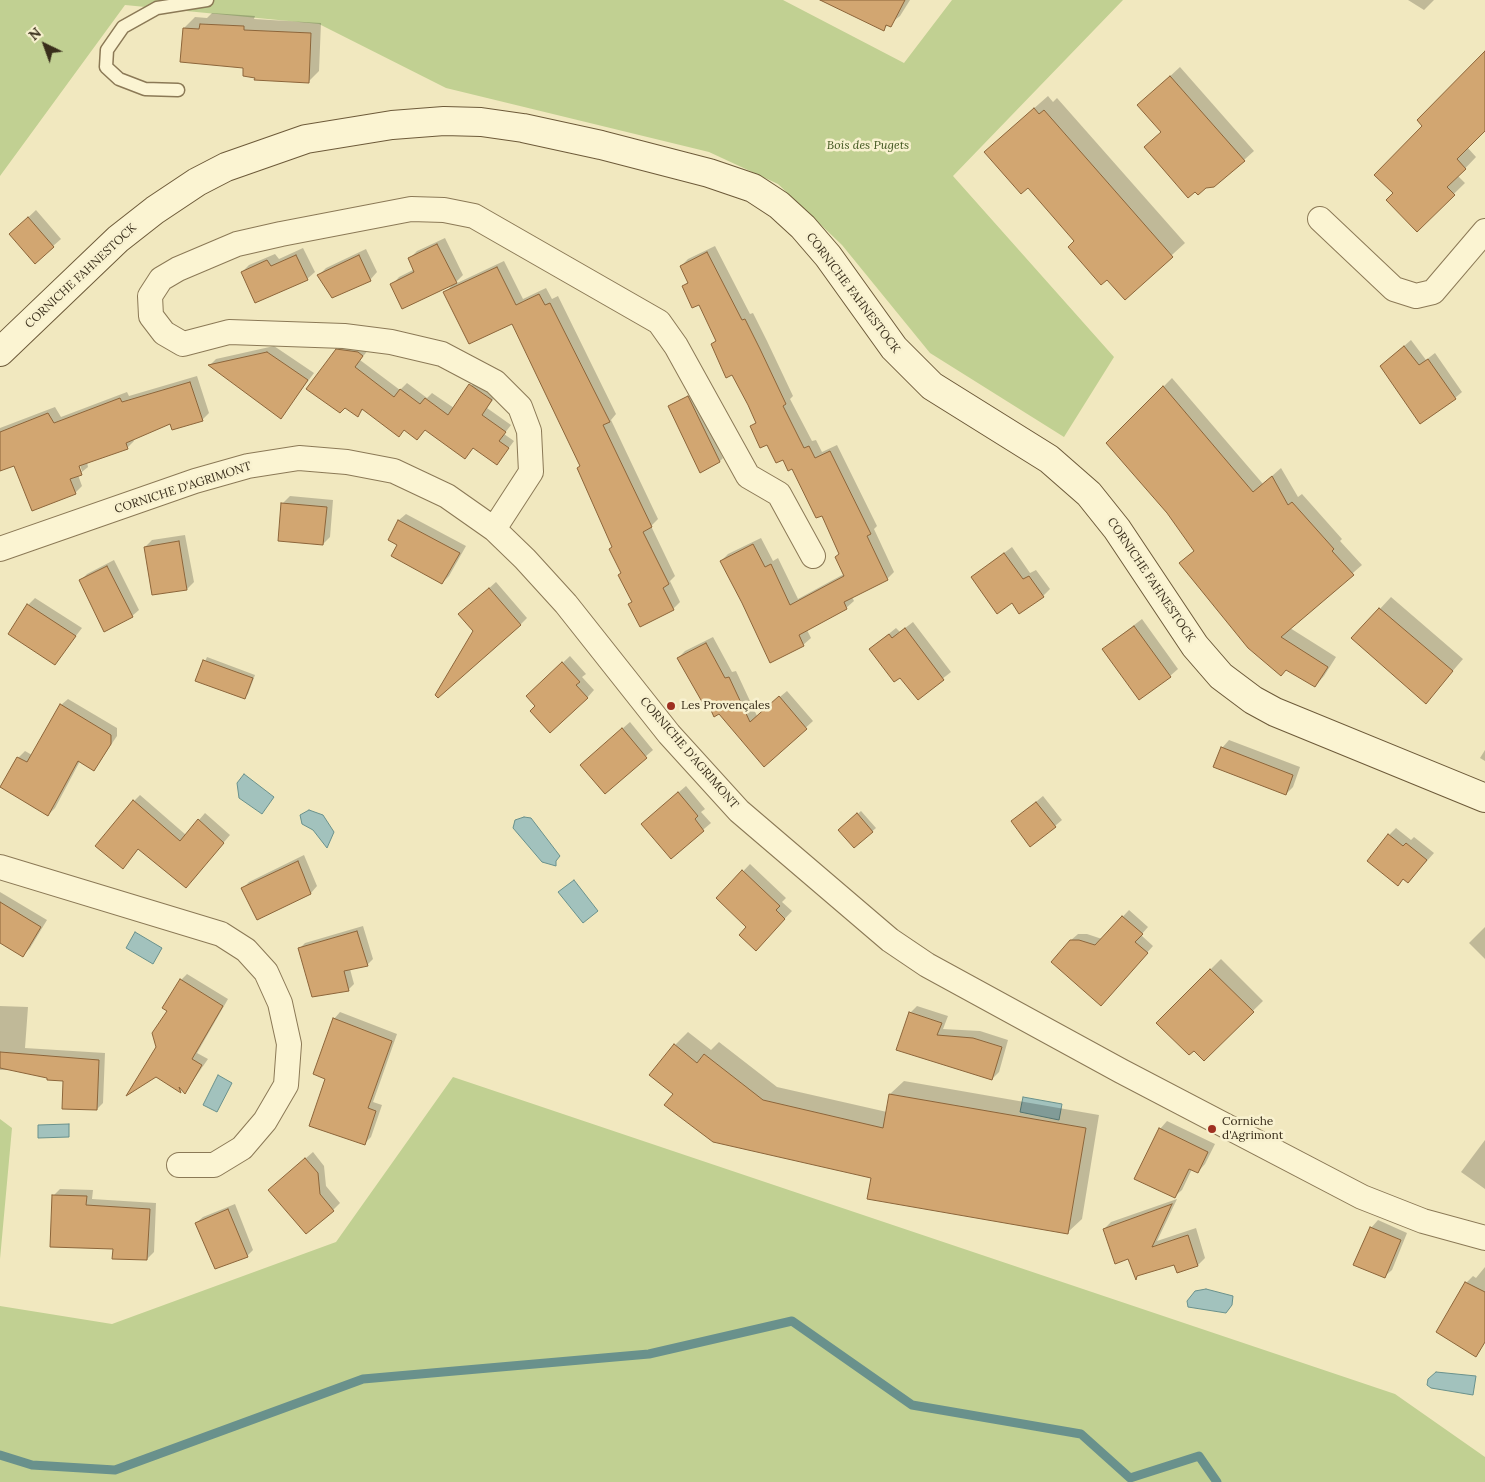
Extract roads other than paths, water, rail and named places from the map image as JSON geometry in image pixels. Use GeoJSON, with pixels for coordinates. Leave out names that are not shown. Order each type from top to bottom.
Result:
{"type":"FeatureCollection","features":[{"type":"Feature","properties":{"kind":"main road","name":"CORNICHE FAHNESTOCK"},"geometry":{"type":"LineString","coordinates":[[0,352],[118,239],[155,210],[197,182],[226,167],[306,140],[392,125],[444,121],[481,122],[523,128],[591,143],[709,173],[753,188],[780,205],[803,227],[828,256],[878,330],[932,386],[1049,459],[1090,494],[1117,529],[1195,646],[1221,676],[1253,700],[1275,712],[1485,798]]}},
{"type":"Feature","properties":{"kind":"street"},"geometry":{"type":"LineString","coordinates":[[494,529],[531,472],[529,431],[520,407],[495,382],[442,354],[391,342],[344,336],[229,332],[183,344],[164,333],[151,316],[150,296],[161,279],[178,269],[237,244],[281,234],[411,209],[444,210],[474,216],[631,304],[659,322],[676,346],[748,476],[779,494],[814,556]]}},
{"type":"Feature","properties":{"kind":"street"},"geometry":{"type":"LineString","coordinates":[[1320,220],[1394,290],[1416,296],[1433,292],[1485,231]]}},
{"type":"Feature","properties":{"kind":"street","name":"CORNICHE D'AGRIMONT"},"geometry":{"type":"LineString","coordinates":[[0,549],[195,481],[248,466],[299,458],[347,462],[394,471],[447,496],[494,529],[525,559],[566,604],[669,734],[739,812],[890,940],[928,965],[1121,1071],[1362,1197],[1424,1221],[1485,1238]]}},
{"type":"Feature","properties":{"kind":"street"},"geometry":{"type":"LineString","coordinates":[[0,867],[221,934],[246,950],[266,972],[280,1003],[290,1044],[286,1085],[265,1121],[242,1148],[214,1165],[179,1166]]}},
{"type":"Feature","properties":{"kind":"lane"},"geometry":{"type":"LineString","coordinates":[[178,90],[145,89],[119,79],[106,67],[107,50],[123,27],[157,8],[208,0]]}},
{"type":"Feature","properties":{"kind":"water"},"geometry":{"type":"Polygon","coordinates":[[[244,774],[274,797],[262,814],[239,798],[237,783],[244,774]]]}},
{"type":"Feature","properties":{"kind":"water"},"geometry":{"type":"Polygon","coordinates":[[[309,810],[323,815],[334,832],[327,848],[313,830],[302,824],[300,815],[309,810]]]}},
{"type":"Feature","properties":{"kind":"water"},"geometry":{"type":"Polygon","coordinates":[[[524,817],[531,818],[560,856],[556,861],[556,866],[542,862],[513,828],[515,820],[524,817]]]}},
{"type":"Feature","properties":{"kind":"water"},"geometry":{"type":"Polygon","coordinates":[[[574,880],[598,911],[583,923],[558,892],[574,880]]]}},
{"type":"Feature","properties":{"kind":"water"},"geometry":{"type":"Polygon","coordinates":[[[135,932],[162,948],[153,964],[126,948],[135,932]]]}},
{"type":"Feature","properties":{"kind":"water"},"geometry":{"type":"Polygon","coordinates":[[[218,1075],[232,1083],[217,1112],[203,1105],[218,1075]]]}},
{"type":"Feature","properties":{"kind":"water"},"geometry":{"type":"Polygon","coordinates":[[[1023,1097],[1062,1104],[1059,1120],[1020,1112],[1023,1097]]]}},
{"type":"Feature","properties":{"kind":"water"},"geometry":{"type":"Polygon","coordinates":[[[69,1124],[69,1137],[38,1138],[38,1125],[69,1124]]]}},
{"type":"Feature","properties":{"kind":"water"},"geometry":{"type":"Polygon","coordinates":[[[1206,1289],[1233,1296],[1232,1305],[1226,1313],[1188,1307],[1187,1301],[1195,1291],[1206,1289]]]}},
{"type":"Feature","properties":{"kind":"water"},"geometry":{"type":"Polygon","coordinates":[[[1436,1372],[1476,1376],[1473,1395],[1431,1388],[1427,1385],[1428,1379],[1436,1372]]]}},
{"type":"Feature","properties":{"kind":"waterway"},"geometry":{"type":"LineString","coordinates":[[0,1455],[32,1465],[115,1470],[363,1379],[649,1354],[792,1321],[912,1405],[1081,1434],[1130,1478],[1199,1456],[1217,1482]]}},
{"type":"Feature","properties":{"kind":"place","name":"Les Provençales"},"geometry":{"type":"Point","coordinates":[671,706]}},
{"type":"Feature","properties":{"kind":"place","name":"Corniche d'Agrimont"},"geometry":{"type":"Point","coordinates":[1212,1129]}},
{"type":"Feature","properties":{"kind":"park label","name":"Bois des Pugets"},"geometry":{"type":"Point","coordinates":[868,146]}}]}
